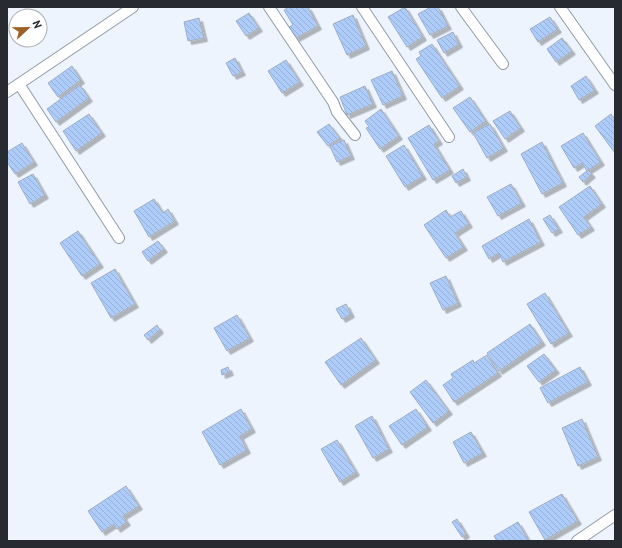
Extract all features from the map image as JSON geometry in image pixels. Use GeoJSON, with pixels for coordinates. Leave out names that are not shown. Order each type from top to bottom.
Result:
{"type":"FeatureCollection","features":[{"type":"Feature","properties":{"kind":"street"},"geometry":{"type":"LineString","coordinates":[[7,92],[133,7]]}},
{"type":"Feature","properties":{"kind":"street"},"geometry":{"type":"LineString","coordinates":[[269,7],[333,102],[337,112],[354,135]]}},
{"type":"Feature","properties":{"kind":"street"},"geometry":{"type":"LineString","coordinates":[[362,7],[449,137]]}},
{"type":"Feature","properties":{"kind":"street"},"geometry":{"type":"LineString","coordinates":[[461,7],[503,64]]}},
{"type":"Feature","properties":{"kind":"street"},"geometry":{"type":"LineString","coordinates":[[560,7],[615,85]]}},
{"type":"Feature","properties":{"kind":"street"},"geometry":{"type":"LineString","coordinates":[[19,84],[119,238]]}},
{"type":"Feature","properties":{"kind":"street"},"geometry":{"type":"LineString","coordinates":[[576,541],[615,516]]}},
{"type":"Feature","properties":{"kind":"building"},"geometry":{"type":"Polygon","coordinates":[[[289,7],[308,7],[318,26],[296,38],[289,27],[293,25],[284,10],[289,7]]]}},
{"type":"Feature","properties":{"kind":"building"},"geometry":{"type":"Polygon","coordinates":[[[405,7],[423,37],[407,47],[388,17],[405,7]]]}},
{"type":"Feature","properties":{"kind":"building"},"geometry":{"type":"Polygon","coordinates":[[[431,7],[438,7],[448,26],[430,35],[418,14],[431,7]]]}},
{"type":"Feature","properties":{"kind":"building"},"geometry":{"type":"Polygon","coordinates":[[[249,13],[259,28],[246,36],[236,21],[249,13]]]}},
{"type":"Feature","properties":{"kind":"building"},"geometry":{"type":"Polygon","coordinates":[[[353,15],[366,46],[347,55],[333,24],[353,15]]]}},
{"type":"Feature","properties":{"kind":"building"},"geometry":{"type":"Polygon","coordinates":[[[550,17],[558,29],[538,42],[530,29],[550,17]]]}},
{"type":"Feature","properties":{"kind":"building"},"geometry":{"type":"Polygon","coordinates":[[[199,18],[204,38],[188,41],[184,22],[199,18]]]}},
{"type":"Feature","properties":{"kind":"building"},"geometry":{"type":"Polygon","coordinates":[[[453,32],[459,44],[444,53],[437,40],[453,32]]]}},
{"type":"Feature","properties":{"kind":"building"},"geometry":{"type":"Polygon","coordinates":[[[562,38],[572,51],[556,62],[547,49],[562,38]]]}},
{"type":"Feature","properties":{"kind":"building"},"geometry":{"type":"Polygon","coordinates":[[[432,44],[460,86],[442,98],[416,59],[421,56],[419,52],[432,44]]]}},
{"type":"Feature","properties":{"kind":"building"},"geometry":{"type":"Polygon","coordinates":[[[235,58],[242,72],[233,76],[226,63],[235,58]]]}},
{"type":"Feature","properties":{"kind":"building"},"geometry":{"type":"Polygon","coordinates":[[[286,60],[300,82],[282,93],[268,71],[286,60]]]}},
{"type":"Feature","properties":{"kind":"building"},"geometry":{"type":"Polygon","coordinates":[[[72,66],[81,80],[58,97],[48,83],[72,66]]]}},
{"type":"Feature","properties":{"kind":"building"},"geometry":{"type":"Polygon","coordinates":[[[392,71],[403,96],[383,105],[371,80],[392,71]]]}},
{"type":"Feature","properties":{"kind":"building"},"geometry":{"type":"Polygon","coordinates":[[[586,76],[595,90],[579,100],[571,86],[586,76]]]}},
{"type":"Feature","properties":{"kind":"building"},"geometry":{"type":"Polygon","coordinates":[[[80,85],[89,98],[56,122],[47,109],[80,85]]]}},
{"type":"Feature","properties":{"kind":"building"},"geometry":{"type":"Polygon","coordinates":[[[365,86],[373,104],[347,115],[340,97],[365,86]]]}},
{"type":"Feature","properties":{"kind":"building"},"geometry":{"type":"Polygon","coordinates":[[[470,97],[486,121],[470,132],[453,108],[470,97]]]}},
{"type":"Feature","properties":{"kind":"building"},"geometry":{"type":"Polygon","coordinates":[[[381,109],[399,136],[380,149],[366,128],[369,127],[365,121],[381,109]]]}},
{"type":"Feature","properties":{"kind":"building"},"geometry":{"type":"Polygon","coordinates":[[[510,111],[521,128],[505,139],[493,121],[510,111]]]}},
{"type":"Feature","properties":{"kind":"building"},"geometry":{"type":"Polygon","coordinates":[[[89,114],[102,133],[76,151],[63,131],[89,114]]]}},
{"type":"Feature","properties":{"kind":"building"},"geometry":{"type":"Polygon","coordinates":[[[611,114],[615,119],[615,153],[595,126],[611,114]]]}},
{"type":"Feature","properties":{"kind":"building"},"geometry":{"type":"Polygon","coordinates":[[[329,124],[340,138],[328,146],[317,132],[329,124]]]}},
{"type":"Feature","properties":{"kind":"building"},"geometry":{"type":"Polygon","coordinates":[[[490,124],[504,148],[487,158],[473,133],[490,124]]]}},
{"type":"Feature","properties":{"kind":"building"},"geometry":{"type":"Polygon","coordinates":[[[429,125],[439,141],[434,144],[450,170],[433,180],[408,138],[429,125]]]}},
{"type":"Feature","properties":{"kind":"building"},"geometry":{"type":"Polygon","coordinates":[[[583,133],[601,162],[587,171],[582,163],[574,168],[561,146],[583,133]]]}},
{"type":"Feature","properties":{"kind":"building"},"geometry":{"type":"Polygon","coordinates":[[[344,140],[351,156],[337,162],[330,146],[344,140]]]}},
{"type":"Feature","properties":{"kind":"building"},"geometry":{"type":"Polygon","coordinates":[[[542,142],[563,183],[542,194],[521,154],[542,142]]]}},
{"type":"Feature","properties":{"kind":"building"},"geometry":{"type":"Polygon","coordinates":[[[22,143],[34,162],[15,174],[7,162],[7,152],[22,143]]]}},
{"type":"Feature","properties":{"kind":"building"},"geometry":{"type":"Polygon","coordinates":[[[404,145],[423,176],[405,187],[386,156],[404,145]]]}},
{"type":"Feature","properties":{"kind":"building"},"geometry":{"type":"Polygon","coordinates":[[[463,169],[467,177],[456,183],[452,176],[463,169]]]}},
{"type":"Feature","properties":{"kind":"building"},"geometry":{"type":"Polygon","coordinates":[[[588,170],[592,174],[583,182],[579,177],[588,170]]]}},
{"type":"Feature","properties":{"kind":"building"},"geometry":{"type":"Polygon","coordinates":[[[33,174],[45,195],[30,204],[18,182],[33,174]]]}},
{"type":"Feature","properties":{"kind":"building"},"geometry":{"type":"Polygon","coordinates":[[[511,184],[522,203],[498,216],[487,197],[511,184]]]}},
{"type":"Feature","properties":{"kind":"building"},"geometry":{"type":"Polygon","coordinates":[[[590,186],[602,204],[584,217],[591,227],[578,235],[559,207],[590,186]]]}},
{"type":"Feature","properties":{"kind":"building"},"geometry":{"type":"Polygon","coordinates":[[[154,199],[163,213],[168,209],[175,221],[149,237],[134,211],[154,199]]]}},
{"type":"Feature","properties":{"kind":"building"},"geometry":{"type":"Polygon","coordinates":[[[446,210],[450,217],[461,211],[469,224],[455,233],[464,247],[446,258],[424,225],[446,210]]]}},
{"type":"Feature","properties":{"kind":"building"},"geometry":{"type":"Polygon","coordinates":[[[550,215],[559,229],[552,233],[543,219],[550,215]]]}},
{"type":"Feature","properties":{"kind":"building"},"geometry":{"type":"Polygon","coordinates":[[[529,219],[541,242],[503,262],[499,253],[489,259],[482,246],[529,219]]]}},
{"type":"Feature","properties":{"kind":"building"},"geometry":{"type":"Polygon","coordinates":[[[78,231],[100,264],[82,276],[60,243],[78,231]]]}},
{"type":"Feature","properties":{"kind":"building"},"geometry":{"type":"Polygon","coordinates":[[[158,241],[164,249],[148,261],[142,252],[158,241]]]}},
{"type":"Feature","properties":{"kind":"building"},"geometry":{"type":"Polygon","coordinates":[[[115,269],[135,304],[111,318],[91,283],[115,269]]]}},
{"type":"Feature","properties":{"kind":"building"},"geometry":{"type":"Polygon","coordinates":[[[446,276],[458,303],[443,310],[430,283],[446,276]]]}},
{"type":"Feature","properties":{"kind":"building"},"geometry":{"type":"Polygon","coordinates":[[[545,293],[569,333],[551,344],[527,304],[545,293]]]}},
{"type":"Feature","properties":{"kind":"building"},"geometry":{"type":"Polygon","coordinates":[[[346,304],[351,314],[342,319],[336,309],[346,304]]]}},
{"type":"Feature","properties":{"kind":"building"},"geometry":{"type":"Polygon","coordinates":[[[237,315],[250,338],[227,351],[214,328],[237,315]]]}},
{"type":"Feature","properties":{"kind":"building"},"geometry":{"type":"Polygon","coordinates":[[[530,324],[542,342],[499,371],[487,353],[530,324]]]}},
{"type":"Feature","properties":{"kind":"building"},"geometry":{"type":"Polygon","coordinates":[[[157,325],[160,330],[148,340],[144,335],[157,325]]]}},
{"type":"Feature","properties":{"kind":"building"},"geometry":{"type":"Polygon","coordinates":[[[361,338],[376,360],[341,385],[325,362],[361,338]]]}},
{"type":"Feature","properties":{"kind":"building"},"geometry":{"type":"Polygon","coordinates":[[[544,354],[556,370],[539,382],[527,366],[544,354]]]}},
{"type":"Feature","properties":{"kind":"building"},"geometry":{"type":"Polygon","coordinates":[[[487,355],[498,373],[454,402],[443,385],[453,378],[451,374],[473,360],[474,363],[487,355]]]}},
{"type":"Feature","properties":{"kind":"building"},"geometry":{"type":"Polygon","coordinates":[[[228,367],[230,372],[222,375],[221,370],[228,367]]]}},
{"type":"Feature","properties":{"kind":"building"},"geometry":{"type":"Polygon","coordinates":[[[580,367],[588,382],[548,403],[540,388],[580,367]]]}},
{"type":"Feature","properties":{"kind":"building"},"geometry":{"type":"Polygon","coordinates":[[[426,380],[449,411],[433,423],[410,392],[426,380]]]}},
{"type":"Feature","properties":{"kind":"building"},"geometry":{"type":"Polygon","coordinates":[[[241,409],[252,429],[240,436],[247,450],[220,465],[202,432],[241,409]]]}},
{"type":"Feature","properties":{"kind":"building"},"geometry":{"type":"Polygon","coordinates":[[[416,409],[428,427],[402,445],[389,426],[416,409]]]}},
{"type":"Feature","properties":{"kind":"building"},"geometry":{"type":"Polygon","coordinates":[[[372,416],[389,449],[373,458],[355,426],[372,416]]]}},
{"type":"Feature","properties":{"kind":"building"},"geometry":{"type":"Polygon","coordinates":[[[582,419],[598,457],[578,466],[562,428],[582,419]]]}},
{"type":"Feature","properties":{"kind":"building"},"geometry":{"type":"Polygon","coordinates":[[[471,432],[483,453],[464,463],[453,442],[471,432]]]}},
{"type":"Feature","properties":{"kind":"building"},"geometry":{"type":"Polygon","coordinates":[[[337,440],[356,472],[340,482],[321,449],[337,440]]]}},
{"type":"Feature","properties":{"kind":"building"},"geometry":{"type":"Polygon","coordinates":[[[126,486],[139,506],[123,516],[127,522],[117,529],[114,524],[102,532],[88,511],[126,486]]]}},
{"type":"Feature","properties":{"kind":"building"},"geometry":{"type":"Polygon","coordinates":[[[562,494],[578,521],[545,540],[529,512],[562,494]]]}},
{"type":"Feature","properties":{"kind":"building"},"geometry":{"type":"Polygon","coordinates":[[[457,519],[466,534],[462,537],[452,522],[457,519]]]}},
{"type":"Feature","properties":{"kind":"building"},"geometry":{"type":"Polygon","coordinates":[[[518,522],[529,541],[497,541],[494,536],[518,522]]]}}]}
